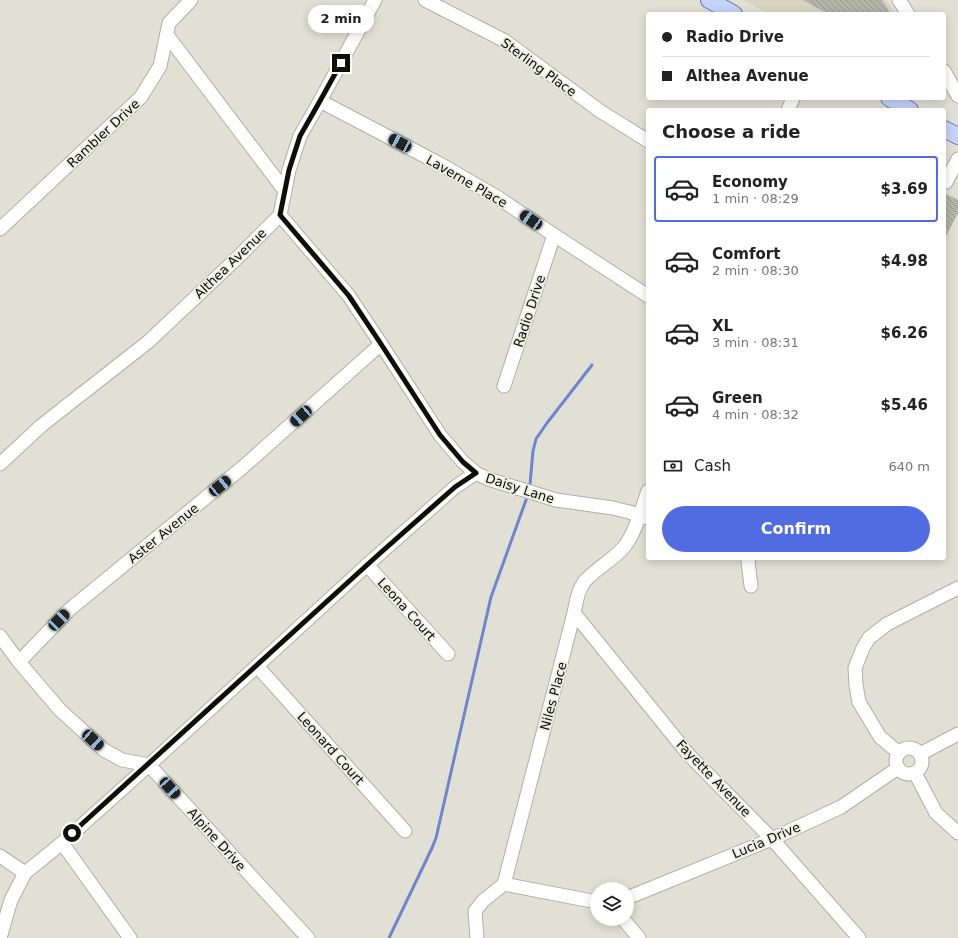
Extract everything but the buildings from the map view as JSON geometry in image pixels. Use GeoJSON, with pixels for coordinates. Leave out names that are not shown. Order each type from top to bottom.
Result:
{"type":"FeatureCollection","features":[{"type":"Feature","properties":{"kind":"main road"},"geometry":{"type":"LineString","coordinates":[[709,0],[730,12]]}},
{"type":"Feature","properties":{"kind":"main road"},"geometry":{"type":"LineString","coordinates":[[946,129],[958,136]]}},
{"type":"Feature","properties":{"kind":"street","name":"Rambler Drive"},"geometry":{"type":"LineString","coordinates":[[0,228],[142,97],[160,66],[169,23],[191,0]]}},
{"type":"Feature","properties":{"kind":"street"},"geometry":{"type":"LineString","coordinates":[[280,215],[289,170],[300,136],[375,0]]}},
{"type":"Feature","properties":{"kind":"street","name":"Sterling Place"},"geometry":{"type":"LineString","coordinates":[[425,0],[505,41],[600,111],[646,140]]}},
{"type":"Feature","properties":{"kind":"street"},"geometry":{"type":"LineString","coordinates":[[899,0],[907,12]]}},
{"type":"Feature","properties":{"kind":"street"},"geometry":{"type":"LineString","coordinates":[[166,35],[285,191]]}},
{"type":"Feature","properties":{"kind":"street"},"geometry":{"type":"LineString","coordinates":[[950,73],[958,96]]}},
{"type":"Feature","properties":{"kind":"street","name":"Laverne Place"},"geometry":{"type":"LineString","coordinates":[[320,101],[497,197],[646,295]]}},
{"type":"Feature","properties":{"kind":"street"},"geometry":{"type":"LineString","coordinates":[[946,182],[958,159]]}},
{"type":"Feature","properties":{"kind":"street","name":"Daisy Lane"},"geometry":{"type":"LineString","coordinates":[[280,215],[349,296],[440,435],[463,462],[476,473],[488,479],[556,500],[613,508],[644,517]]}},
{"type":"Feature","properties":{"kind":"street","name":"Althea Avenue"},"geometry":{"type":"LineString","coordinates":[[0,464],[42,425],[148,342],[235,260],[280,215]]}},
{"type":"Feature","properties":{"kind":"street","name":"Radio Drive"},"geometry":{"type":"LineString","coordinates":[[504,386],[554,235]]}},
{"type":"Feature","properties":{"kind":"street","name":"Aster Avenue"},"geometry":{"type":"LineString","coordinates":[[19,662],[69,610],[243,467],[381,344]]}},
{"type":"Feature","properties":{"kind":"street"},"geometry":{"type":"LineString","coordinates":[[0,938],[11,900],[25,873],[62,843],[149,765],[367,565],[455,487],[476,473]]}},
{"type":"Feature","properties":{"kind":"street","name":"Niles Place"},"geometry":{"type":"LineString","coordinates":[[504,884],[578,594],[583,583],[593,573],[616,556],[625,547],[644,517],[646,504]]}},
{"type":"Feature","properties":{"kind":"street"},"geometry":{"type":"LineString","coordinates":[[746,560],[752,586]]}},
{"type":"Feature","properties":{"kind":"street","name":"Leona Court"},"geometry":{"type":"LineString","coordinates":[[367,565],[448,654]]}},
{"type":"Feature","properties":{"kind":"street"},"geometry":{"type":"LineString","coordinates":[[899,753],[880,737],[859,702],[855,668],[863,648],[869,638],[887,624],[958,588]]}},
{"type":"Feature","properties":{"kind":"street","name":"Fayette Avenue"},"geometry":{"type":"LineString","coordinates":[[574,613],[689,755],[772,839],[859,938]]}},
{"type":"Feature","properties":{"kind":"street"},"geometry":{"type":"LineString","coordinates":[[0,636],[19,662],[60,710],[104,750],[122,760],[149,765]]}},
{"type":"Feature","properties":{"kind":"street","name":"Leonard Court"},"geometry":{"type":"LineString","coordinates":[[257,666],[406,831]]}},
{"type":"Feature","properties":{"kind":"street"},"geometry":{"type":"LineString","coordinates":[[920,754],[958,734]]}},
{"type":"Feature","properties":{"kind":"street"},"geometry":{"type":"LineString","coordinates":[[908,748],[917,751],[920,754],[922,762],[918,771],[910,774],[902,773],[896,762],[896,758],[899,753],[908,748]]}},
{"type":"Feature","properties":{"kind":"street","name":"Alpine Drive"},"geometry":{"type":"LineString","coordinates":[[149,765],[308,938]]}},
{"type":"Feature","properties":{"kind":"street","name":"Lucia Drive"},"geometry":{"type":"LineString","coordinates":[[634,895],[772,839],[841,807],[898,768]]}},
{"type":"Feature","properties":{"kind":"street"},"geometry":{"type":"LineString","coordinates":[[915,773],[936,813],[958,833]]}},
{"type":"Feature","properties":{"kind":"street"},"geometry":{"type":"LineString","coordinates":[[62,843],[130,938]]}},
{"type":"Feature","properties":{"kind":"street"},"geometry":{"type":"LineString","coordinates":[[0,856],[25,873]]}},
{"type":"Feature","properties":{"kind":"street"},"geometry":{"type":"LineString","coordinates":[[477,938],[475,911],[483,900],[504,884],[590,901]]}},
{"type":"Feature","properties":{"kind":"street"},"geometry":{"type":"LineString","coordinates":[[629,926],[639,938]]}},
{"type":"Feature","properties":{"kind":"shaded area"},"geometry":{"type":"Polygon","coordinates":[[[743,0],[886,0],[895,12],[765,12],[743,0]]]}},
{"type":"Feature","properties":{"kind":"waterway"},"geometry":{"type":"LineString","coordinates":[[530,484],[533,451],[536,439],[592,365]]}},
{"type":"Feature","properties":{"kind":"waterway"},"geometry":{"type":"LineString","coordinates":[[389,938],[436,838],[491,597],[526,500]]}},
{"type":"Feature","properties":{"kind":"route"},"geometry":{"type":"LineString","coordinates":[[72,833],[149,765],[378,555],[455,487],[476,473],[463,462],[440,435],[349,296],[280,215],[289,170],[300,136],[341,63]]}}]}
